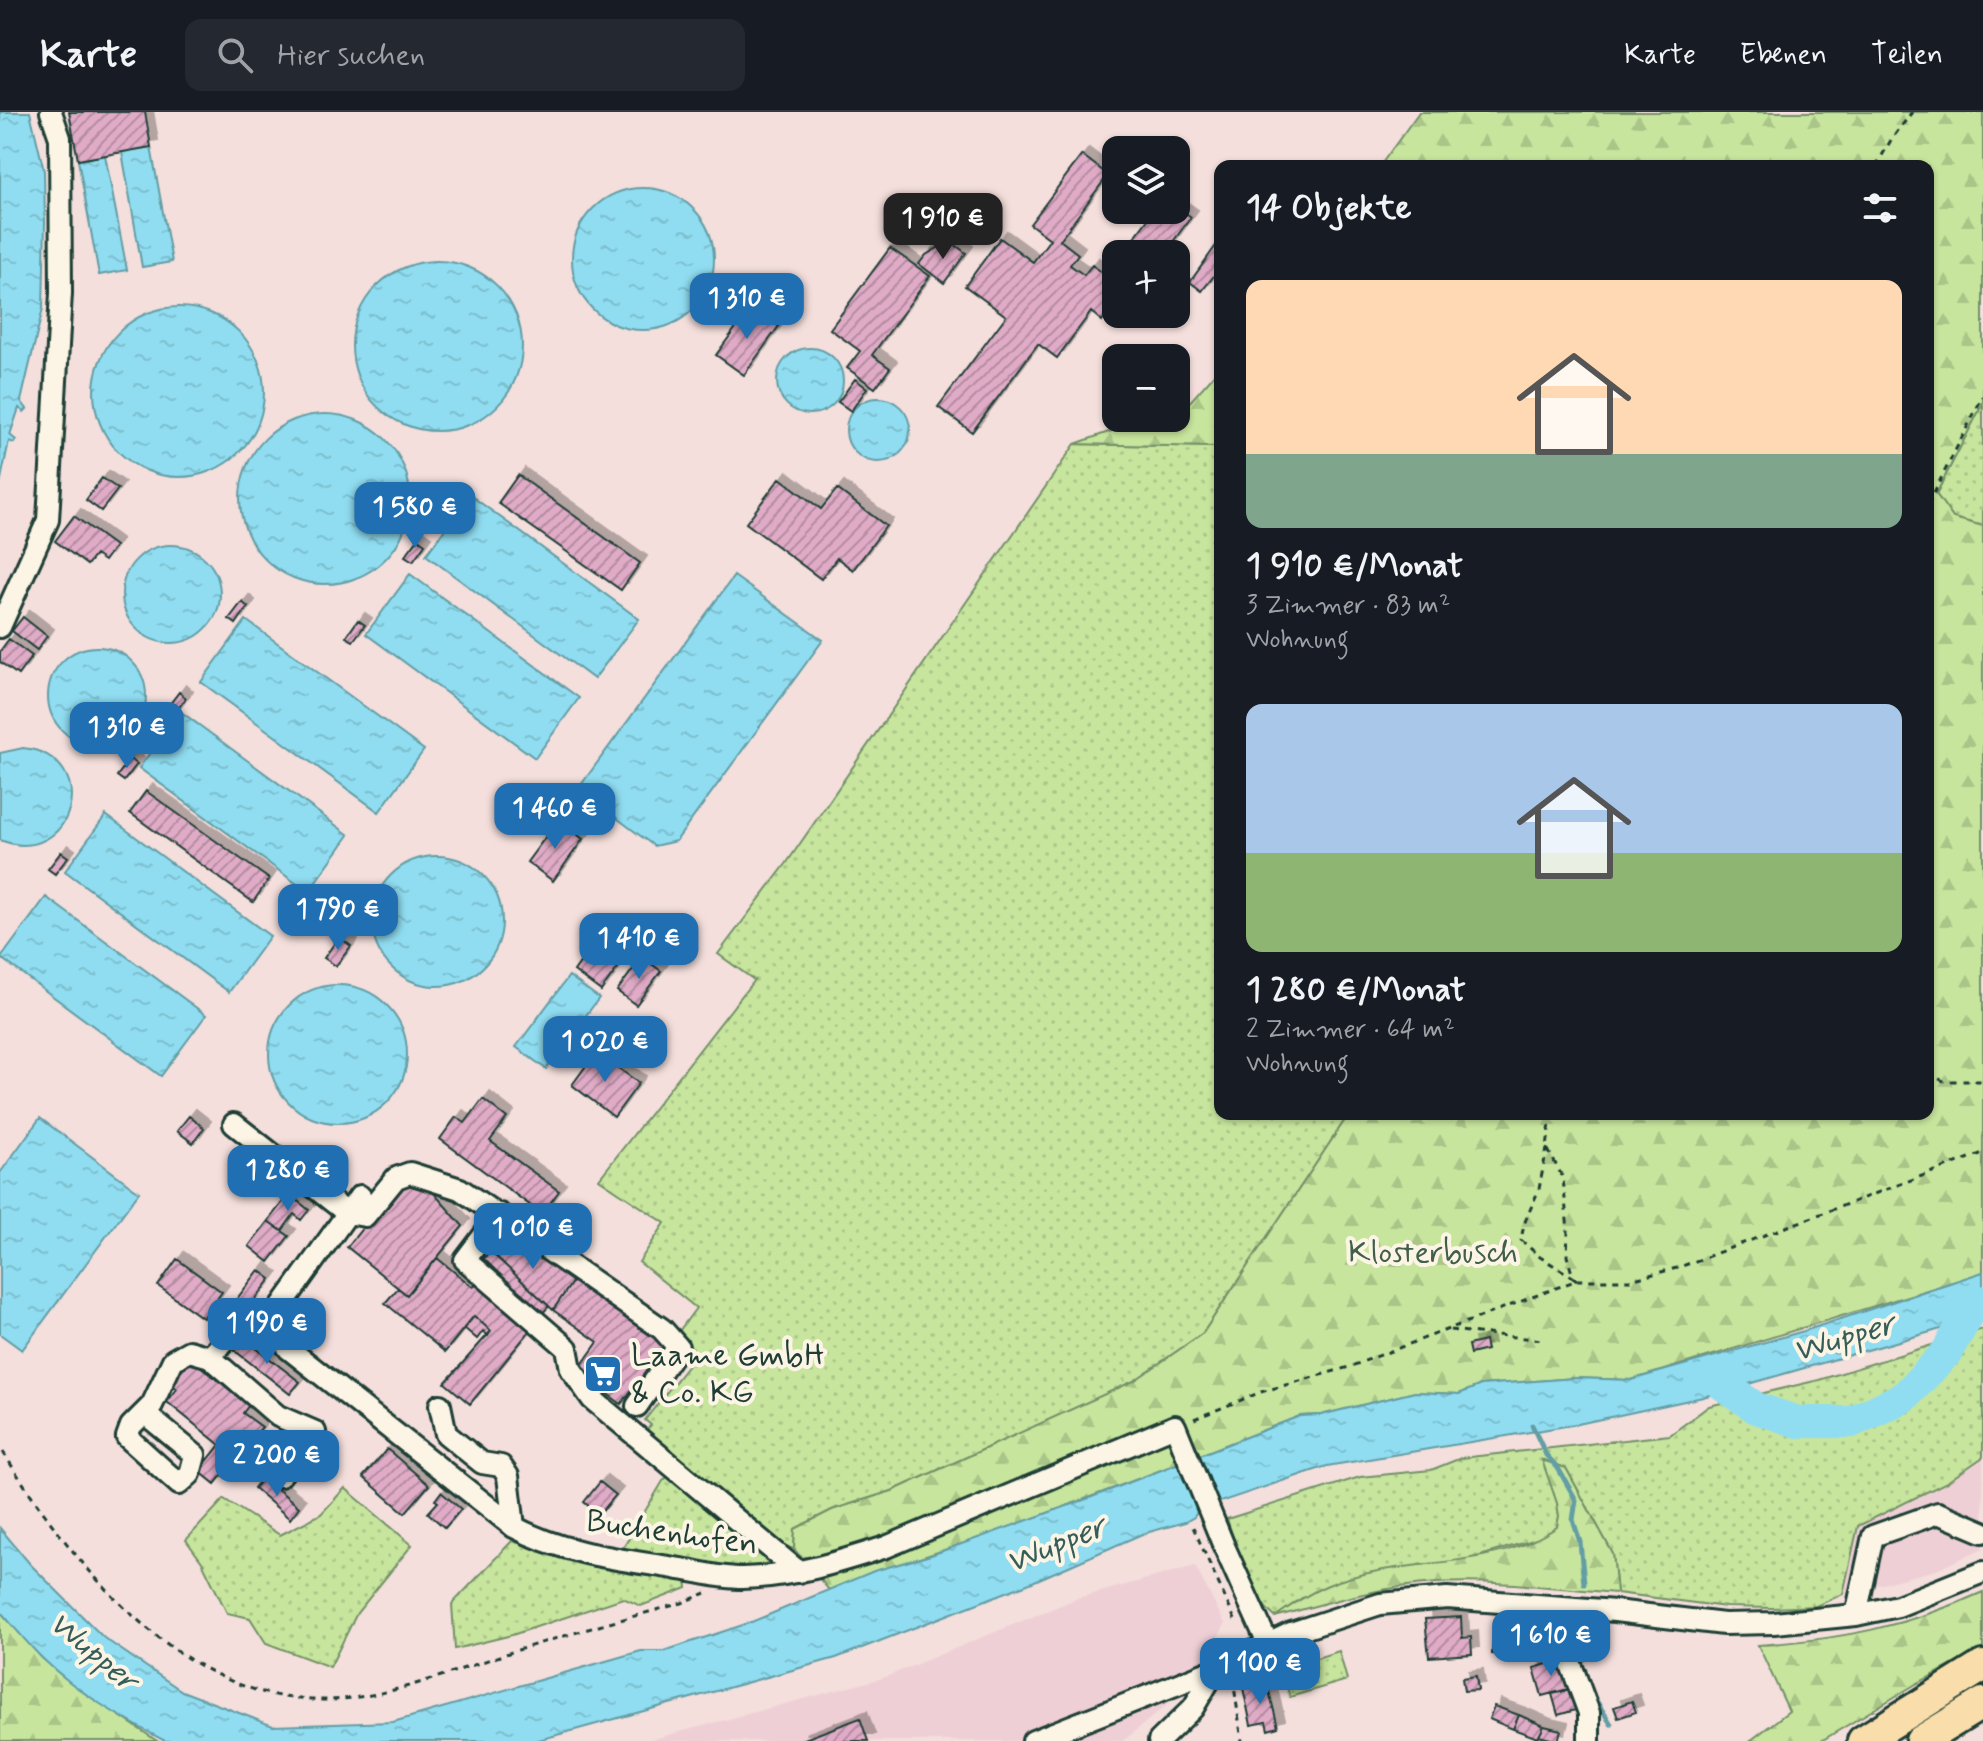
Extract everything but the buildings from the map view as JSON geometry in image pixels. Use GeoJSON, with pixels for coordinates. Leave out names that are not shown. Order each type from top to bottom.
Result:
{"type":"FeatureCollection","features":[{"type":"Feature","properties":{"kind":"highway"},"geometry":{"type":"LineString","coordinates":[[1863,1741],[1983,1666]]}},
{"type":"Feature","properties":{"kind":"highway"},"geometry":{"type":"LineString","coordinates":[[1921,1741],[1983,1703]]}},
{"type":"Feature","properties":{"kind":"street"},"geometry":{"type":"LineString","coordinates":[[0,627],[48,520],[61,293],[60,138],[51,112]]}},
{"type":"Feature","properties":{"kind":"street"},"geometry":{"type":"LineString","coordinates":[[234,1124],[347,1213],[365,1216],[396,1178],[410,1173],[460,1189],[500,1214],[662,1329],[678,1347],[637,1406]]}},
{"type":"Feature","properties":{"kind":"street"},"geometry":{"type":"LineString","coordinates":[[210,1357],[239,1325],[253,1328],[276,1322],[280,1308],[360,1196]]}},
{"type":"Feature","properties":{"kind":"street"},"geometry":{"type":"LineString","coordinates":[[500,1214],[465,1260],[567,1348],[571,1369],[592,1399],[799,1572]]}},
{"type":"Feature","properties":{"kind":"street","name":"Buchenhofen"},"geometry":{"type":"LineString","coordinates":[[276,1322],[279,1336],[289,1349],[514,1527],[570,1550],[739,1578],[799,1572],[886,1547],[1175,1426]]}},
{"type":"Feature","properties":{"kind":"street"},"geometry":{"type":"LineString","coordinates":[[144,1413],[152,1405],[173,1360],[189,1351],[210,1357],[278,1416],[315,1432],[280,1476]]}},
{"type":"Feature","properties":{"kind":"street"},"geometry":{"type":"LineString","coordinates":[[440,1405],[446,1434],[482,1463],[501,1466],[508,1476],[514,1527]]}},
{"type":"Feature","properties":{"kind":"street"},"geometry":{"type":"LineString","coordinates":[[1175,1426],[1268,1644]]}},
{"type":"Feature","properties":{"kind":"street"},"geometry":{"type":"LineString","coordinates":[[1856,1615],[1873,1536],[1938,1513],[1983,1532]]}},
{"type":"Feature","properties":{"kind":"street"},"geometry":{"type":"LineString","coordinates":[[1033,1741],[1345,1614],[1410,1599],[1447,1598],[1561,1607],[1724,1624],[1788,1623],[1856,1615],[1898,1606],[1983,1572]]}},
{"type":"Feature","properties":{"kind":"street"},"geometry":{"type":"LineString","coordinates":[[1561,1607],[1566,1651],[1589,1713],[1589,1741]]}},
{"type":"Feature","properties":{"kind":"street"},"geometry":{"type":"LineString","coordinates":[[1161,1740],[1193,1708],[1222,1666]]}},
{"type":"Feature","properties":{"kind":"path"},"geometry":{"type":"LineString","coordinates":[[1879,160],[1912,112]]}},
{"type":"Feature","properties":{"kind":"path"},"geometry":{"type":"LineString","coordinates":[[1934,492],[1983,396]]}},
{"type":"Feature","properties":{"kind":"path"},"geometry":{"type":"LineString","coordinates":[[1934,1077],[1944,1081],[1983,1081]]}},
{"type":"Feature","properties":{"kind":"path"},"geometry":{"type":"LineString","coordinates":[[1550,1120],[1539,1189],[1524,1224],[1521,1240],[1540,1257],[1575,1278]]}},
{"type":"Feature","properties":{"kind":"path"},"geometry":{"type":"LineString","coordinates":[[1547,1148],[1563,1178],[1567,1256],[1575,1278]]}},
{"type":"Feature","properties":{"kind":"path"},"geometry":{"type":"LineString","coordinates":[[1175,1426],[1261,1392],[1349,1367],[1575,1278],[1630,1280],[1677,1268],[1983,1153]]}},
{"type":"Feature","properties":{"kind":"path"},"geometry":{"type":"LineString","coordinates":[[1446,1329],[1543,1340]]}},
{"type":"Feature","properties":{"kind":"path"},"geometry":{"type":"LineString","coordinates":[[3,1452],[27,1490],[105,1591],[164,1641],[194,1661],[229,1681],[279,1697],[340,1699],[380,1694],[520,1649],[682,1603],[739,1578]]}},
{"type":"Feature","properties":{"kind":"path"},"geometry":{"type":"LineString","coordinates":[[1222,1666],[1236,1686],[1236,1711],[1242,1741]]}},
{"type":"Feature","properties":{"kind":"shaded area"},"geometry":{"type":"Polygon","coordinates":[[[1983,1457],[1983,1548],[1936,1570],[1843,1594],[1858,1526],[1947,1482],[1983,1457]]]}},
{"type":"Feature","properties":{"kind":"shaded area"},"geometry":{"type":"Polygon","coordinates":[[[1195,1566],[1225,1624],[1202,1667],[1168,1704],[1123,1741],[646,1741],[883,1678],[1078,1598],[1195,1566]]]}},
{"type":"Feature","properties":{"kind":"green space","name":"Klosterbusch"},"geometry":{"type":"Polygon","coordinates":[[[1419,112],[1983,112],[1983,403],[1936,494],[1953,518],[1983,526],[1983,1273],[1631,1380],[1575,1378],[1481,1385],[1459,1394],[1415,1392],[1321,1415],[1300,1416],[1025,1522],[829,1590],[794,1549],[795,1529],[832,1510],[892,1491],[1134,1381],[1203,1333],[1345,1120],[1934,1120],[1934,160],[1384,160],[1419,112]]]}},
{"type":"Feature","properties":{"kind":"green space"},"geometry":{"type":"Polygon","coordinates":[[[1214,375],[1214,447],[1075,444],[1109,432],[1190,432],[1190,402],[1214,375]]]}},
{"type":"Feature","properties":{"kind":"green space"},"geometry":{"type":"Polygon","coordinates":[[[1983,403],[1983,526],[1953,518],[1936,494],[1983,403]]]}},
{"type":"Feature","properties":{"kind":"green space"},"geometry":{"type":"Polygon","coordinates":[[[1075,444],[1214,447],[1214,1120],[1345,1120],[1203,1333],[1134,1381],[892,1491],[832,1510],[795,1529],[794,1549],[781,1545],[644,1432],[651,1425],[645,1420],[696,1355],[677,1334],[696,1308],[639,1262],[665,1223],[599,1179],[754,980],[718,954],[786,864],[1075,444]]]}},
{"type":"Feature","properties":{"kind":"green space"},"geometry":{"type":"Polygon","coordinates":[[[1983,1329],[1983,1457],[1947,1482],[1858,1526],[1843,1594],[1816,1606],[1726,1607],[1617,1593],[1613,1554],[1566,1468],[1544,1460],[1559,1516],[1557,1527],[1543,1537],[1480,1556],[1302,1598],[1275,1617],[1251,1584],[1227,1519],[1360,1477],[1431,1470],[1461,1458],[1670,1435],[1709,1406],[1819,1380],[1983,1329]]]}},
{"type":"Feature","properties":{"kind":"green space"},"geometry":{"type":"Polygon","coordinates":[[[1542,1460],[1566,1468],[1613,1554],[1617,1593],[1505,1584],[1438,1583],[1376,1591],[1275,1617],[1321,1588],[1356,1576],[1503,1551],[1557,1527],[1557,1503],[1542,1460]]]}},
{"type":"Feature","properties":{"kind":"green space"},"geometry":{"type":"Polygon","coordinates":[[[671,1473],[768,1558],[766,1564],[725,1570],[623,1548],[663,1481],[671,1473]]]}},
{"type":"Feature","properties":{"kind":"green space"},"geometry":{"type":"Polygon","coordinates":[[[345,1488],[412,1545],[357,1613],[330,1667],[266,1643],[250,1618],[227,1613],[202,1562],[186,1540],[224,1499],[280,1535],[321,1514],[345,1488]]]}},
{"type":"Feature","properties":{"kind":"green space"},"geometry":{"type":"Polygon","coordinates":[[[512,1541],[544,1551],[686,1578],[687,1588],[641,1606],[623,1598],[512,1635],[455,1649],[452,1604],[512,1541]]]}},
{"type":"Feature","properties":{"kind":"green space"},"geometry":{"type":"Polygon","coordinates":[[[1983,1592],[1983,1649],[1916,1684],[1821,1741],[1750,1741],[1789,1711],[1758,1645],[1846,1635],[1900,1623],[1983,1592]]]}},
{"type":"Feature","properties":{"kind":"green space"},"geometry":{"type":"Polygon","coordinates":[[[0,1611],[42,1658],[80,1689],[157,1741],[0,1741],[0,1611]]]}},
{"type":"Feature","properties":{"kind":"green space"},"geometry":{"type":"Polygon","coordinates":[[[1339,1651],[1347,1680],[1290,1697],[1281,1669],[1339,1651]]]}},
{"type":"Feature","properties":{"kind":"water"},"geometry":{"type":"Polygon","coordinates":[[[0,112],[30,112],[44,171],[45,223],[43,308],[21,401],[27,409],[24,412],[19,408],[10,435],[16,440],[14,443],[9,441],[0,484],[0,112]]]}},
{"type":"Feature","properties":{"kind":"water"},"geometry":{"type":"Polygon","coordinates":[[[151,147],[172,262],[142,267],[122,152],[151,147]]]}},
{"type":"Feature","properties":{"kind":"water"},"geometry":{"type":"Polygon","coordinates":[[[105,155],[127,270],[99,275],[78,160],[105,155]]]}},
{"type":"Feature","properties":{"kind":"water"},"geometry":{"type":"Polygon","coordinates":[[[643,188],[670,193],[693,209],[709,232],[714,259],[709,286],[693,309],[670,325],[643,330],[616,325],[593,309],[577,286],[572,259],[577,232],[593,209],[616,193],[643,188]]]}},
{"type":"Feature","properties":{"kind":"water"},"geometry":{"type":"Polygon","coordinates":[[[437,261],[470,267],[497,286],[516,313],[522,346],[516,379],[497,406],[470,425],[437,431],[404,425],[377,406],[358,379],[352,346],[358,313],[377,286],[404,267],[437,261]]]}},
{"type":"Feature","properties":{"kind":"water"},"geometry":{"type":"Polygon","coordinates":[[[179,307],[212,313],[239,332],[258,359],[264,392],[258,425],[239,452],[212,471],[179,477],[146,471],[119,452],[100,425],[94,392],[100,359],[119,332],[146,313],[179,307]]]}},
{"type":"Feature","properties":{"kind":"water"},"geometry":{"type":"Polygon","coordinates":[[[810,348],[833,358],[843,381],[833,404],[810,414],[787,404],[777,381],[787,358],[810,348]]]}},
{"type":"Feature","properties":{"kind":"water"},"geometry":{"type":"Polygon","coordinates":[[[872,398],[884,398],[901,407],[908,418],[908,442],[901,453],[884,462],[872,462],[860,457],[851,448],[846,436],[846,424],[851,412],[860,403],[872,398]]]}},
{"type":"Feature","properties":{"kind":"water"},"geometry":{"type":"Polygon","coordinates":[[[325,414],[358,420],[385,439],[404,466],[410,499],[404,532],[385,559],[358,578],[325,584],[292,578],[265,559],[246,532],[240,499],[246,466],[265,439],[292,420],[325,414]]]}},
{"type":"Feature","properties":{"kind":"water"},"geometry":{"type":"Polygon","coordinates":[[[470,495],[639,619],[594,679],[426,555],[470,495]]]}},
{"type":"Feature","properties":{"kind":"water"},"geometry":{"type":"Polygon","coordinates":[[[171,545],[190,549],[206,559],[216,575],[220,594],[216,613],[206,629],[190,639],[171,643],[152,639],[136,629],[126,613],[122,594],[126,575],[136,559],[152,549],[171,545]]]}},
{"type":"Feature","properties":{"kind":"water"},"geometry":{"type":"Polygon","coordinates":[[[410,574],[579,698],[535,758],[366,634],[410,574]]]}},
{"type":"Feature","properties":{"kind":"water"},"geometry":{"type":"Polygon","coordinates":[[[734,576],[823,640],[676,841],[654,846],[578,789],[734,576]]]}},
{"type":"Feature","properties":{"kind":"water"},"geometry":{"type":"Polygon","coordinates":[[[246,620],[424,750],[379,812],[201,682],[246,620]]]}},
{"type":"Feature","properties":{"kind":"water"},"geometry":{"type":"Polygon","coordinates":[[[97,647],[116,651],[132,661],[142,677],[146,696],[142,715],[132,731],[116,741],[97,745],[78,741],[62,731],[52,715],[48,696],[52,677],[62,661],[78,651],[97,647]]]}},
{"type":"Feature","properties":{"kind":"water"},"geometry":{"type":"Polygon","coordinates":[[[180,711],[349,835],[308,892],[139,768],[180,711]]]}},
{"type":"Feature","properties":{"kind":"water"},"geometry":{"type":"Polygon","coordinates":[[[23,748],[48,756],[64,770],[70,789],[69,808],[61,826],[46,839],[26,845],[0,840],[0,753],[23,748]]]}},
{"type":"Feature","properties":{"kind":"water"},"geometry":{"type":"Polygon","coordinates":[[[106,815],[270,936],[229,992],[65,871],[106,815]]]}},
{"type":"Feature","properties":{"kind":"water"},"geometry":{"type":"Polygon","coordinates":[[[437,856],[462,860],[483,875],[498,896],[502,921],[498,946],[483,967],[462,982],[437,986],[412,982],[391,967],[376,946],[372,921],[376,896],[391,875],[412,860],[437,856]]]}},
{"type":"Feature","properties":{"kind":"water"},"geometry":{"type":"Polygon","coordinates":[[[46,897],[206,1015],[161,1076],[1,958],[46,897]]]}},
{"type":"Feature","properties":{"kind":"water"},"geometry":{"type":"Polygon","coordinates":[[[569,976],[599,998],[546,1069],[516,1047],[569,976]]]}},
{"type":"Feature","properties":{"kind":"water"},"geometry":{"type":"Polygon","coordinates":[[[338,985],[364,990],[387,1005],[402,1028],[407,1054],[402,1080],[387,1103],[364,1118],[338,1123],[312,1118],[289,1103],[274,1080],[269,1054],[274,1028],[289,1005],[312,990],[338,985]]]}},
{"type":"Feature","properties":{"kind":"water"},"geometry":{"type":"Polygon","coordinates":[[[40,1118],[139,1192],[22,1350],[0,1334],[0,1173],[40,1118]]]}},
{"type":"Feature","properties":{"kind":"water"},"geometry":{"type":"Polygon","coordinates":[[[1983,1272],[1983,1317],[1703,1397],[1578,1424],[1327,1466],[1199,1509],[1194,1517],[1185,1522],[1142,1534],[1030,1583],[836,1658],[535,1741],[165,1741],[85,1694],[42,1658],[0,1611],[0,1528],[30,1564],[104,1638],[182,1691],[273,1726],[393,1722],[641,1651],[664,1651],[749,1623],[874,1571],[931,1555],[1092,1497],[1300,1416],[1321,1415],[1415,1392],[1459,1394],[1481,1385],[1575,1378],[1631,1380],[1804,1331],[1983,1272]]]}},
{"type":"Feature","properties":{"kind":"waterway","name":"Wupper"},"geometry":{"type":"LineString","coordinates":[[1712,1377],[1756,1408],[1798,1422],[1851,1422],[1904,1397],[1946,1353],[1977,1300]]}},
{"type":"Feature","properties":{"kind":"waterway"},"geometry":{"type":"LineString","coordinates":[[1532,1425],[1546,1455],[1558,1468],[1576,1500],[1573,1520],[1580,1542],[1584,1584]]}},
{"type":"Feature","properties":{"kind":"waterway"},"geometry":{"type":"LineString","coordinates":[[1585,1635],[1585,1659]]}},
{"type":"Feature","properties":{"kind":"waterway"},"geometry":{"type":"LineString","coordinates":[[1585,1670],[1587,1682]]}},
{"type":"Feature","properties":{"kind":"waterway"},"geometry":{"type":"LineString","coordinates":[[1590,1691],[1611,1724]]}},
{"type":"Feature","properties":{"kind":"place","name":"Laame GmbH & Co. KG"},"geometry":{"type":"Point","coordinates":[603,1374]}}]}
